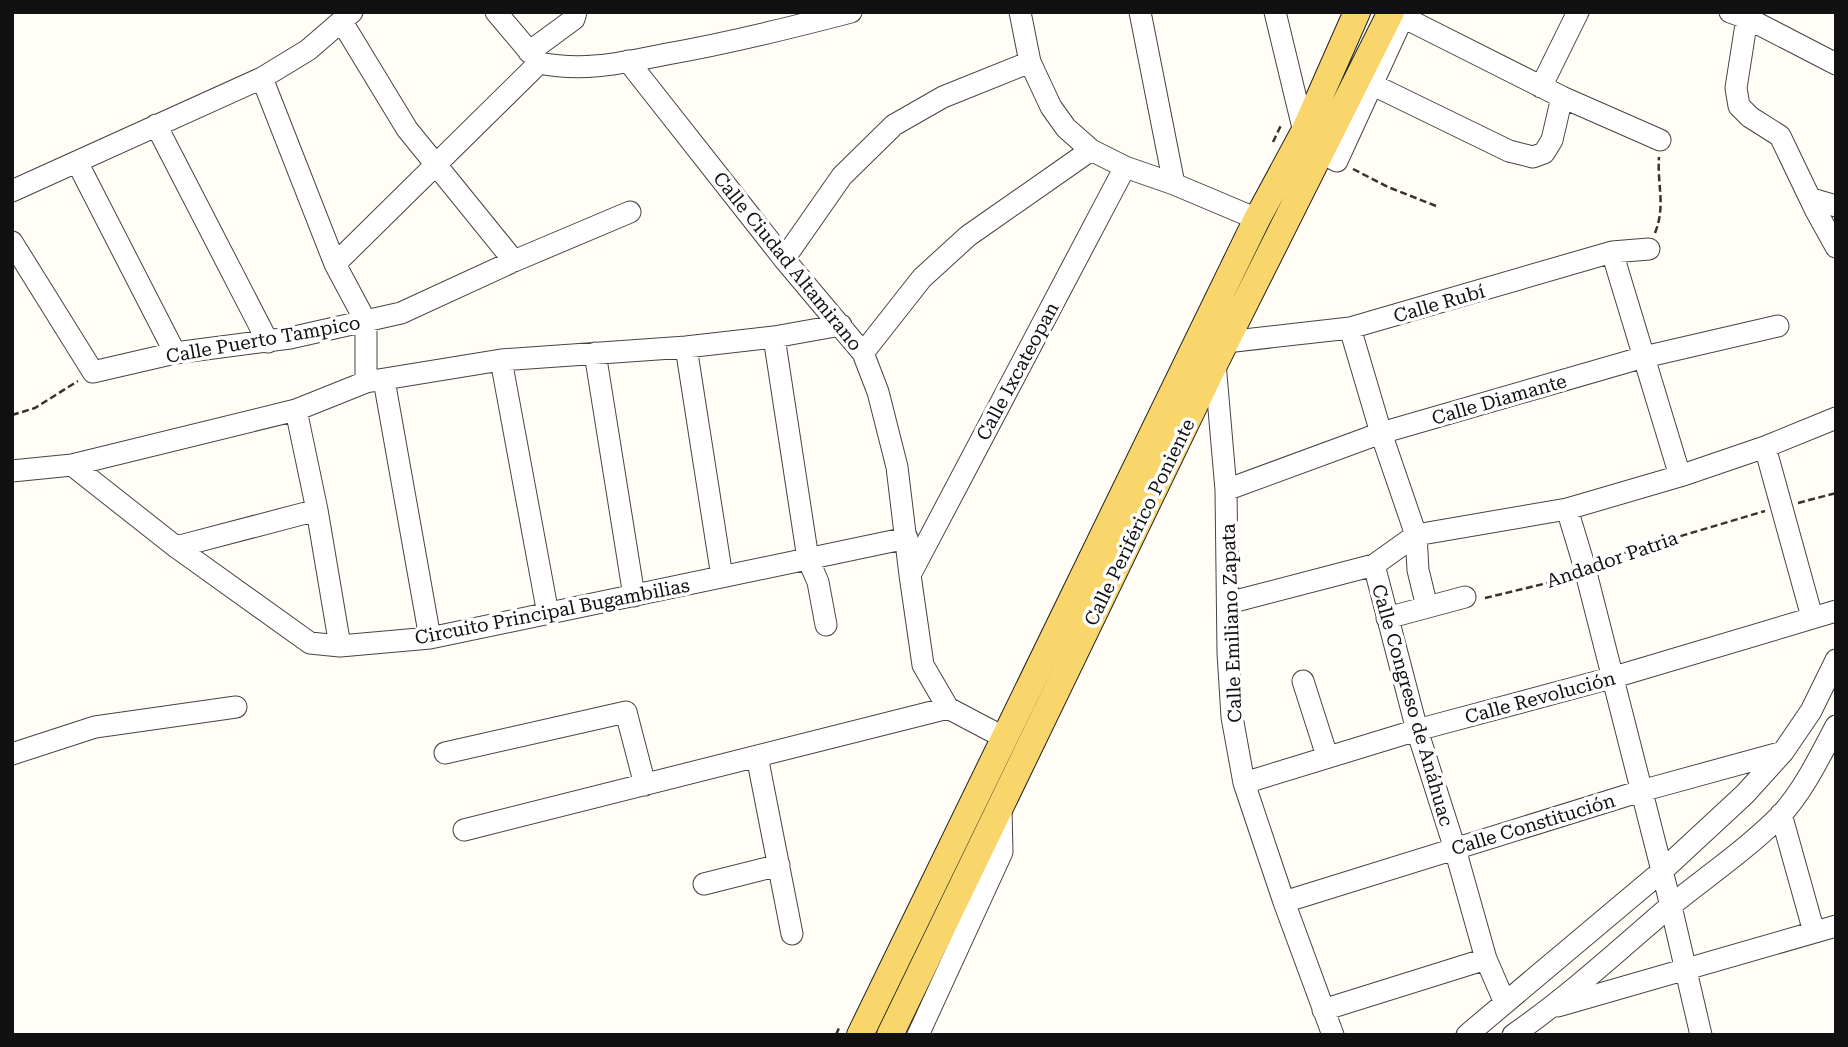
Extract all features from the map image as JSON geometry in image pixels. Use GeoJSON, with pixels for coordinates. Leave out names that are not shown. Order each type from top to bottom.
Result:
{"type":"FeatureCollection","features":[{"type":"Feature","properties":{"kind":"main road","name":"Calle Periférico Poniente"},"geometry":{"type":"LineString","coordinates":[[860,1035],[1257,219],[1304,132],[1357,12]]}},
{"type":"Feature","properties":{"kind":"main road","name":"Calle Periférico Poniente"},"geometry":{"type":"LineString","coordinates":[[890,1035],[1221,352],[1330,157],[1396,14]]}},
{"type":"Feature","properties":{"kind":"street"},"geometry":{"type":"LineString","coordinates":[[496,12],[534,58],[565,68],[628,61],[716,45],[851,12]]}},
{"type":"Feature","properties":{"kind":"street"},"geometry":{"type":"LineString","coordinates":[[335,264],[435,165],[574,19],[576,12]]}},
{"type":"Feature","properties":{"kind":"street"},"geometry":{"type":"LineString","coordinates":[[1020,12],[1030,62],[1051,107],[1066,128],[1091,150],[1125,167],[1174,184],[1257,219]]}},
{"type":"Feature","properties":{"kind":"street"},"geometry":{"type":"LineString","coordinates":[[1140,12],[1174,184]]}},
{"type":"Feature","properties":{"kind":"street"},"geometry":{"type":"LineString","coordinates":[[1275,12],[1304,132],[1330,157]]}},
{"type":"Feature","properties":{"kind":"street"},"geometry":{"type":"LineString","coordinates":[[1541,87],[1578,12]]}},
{"type":"Feature","properties":{"kind":"street"},"geometry":{"type":"LineString","coordinates":[[1396,14],[1541,87],[1660,140]]}},
{"type":"Feature","properties":{"kind":"street"},"geometry":{"type":"LineString","coordinates":[[1836,64],[1738,15],[1736,88],[1740,106],[1749,117],[1780,136],[1836,247]]}},
{"type":"Feature","properties":{"kind":"street"},"geometry":{"type":"LineString","coordinates":[[12,191],[262,78],[308,50],[347,17],[407,129],[514,261]]}},
{"type":"Feature","properties":{"kind":"street","name":"Calle Ciudad Altamirano"},"geometry":{"type":"LineString","coordinates":[[628,61],[863,353],[878,392],[897,467],[909,575],[923,665],[948,708]]}},
{"type":"Feature","properties":{"kind":"street"},"geometry":{"type":"LineString","coordinates":[[784,258],[842,176],[894,124],[943,97],[1030,62]]}},
{"type":"Feature","properties":{"kind":"street"},"geometry":{"type":"LineString","coordinates":[[262,78],[335,264],[366,322],[375,381],[430,638]]}},
{"type":"Feature","properties":{"kind":"street"},"geometry":{"type":"LineString","coordinates":[[1366,81],[1509,151],[1533,157],[1544,153],[1552,140],[1562,97]]}},
{"type":"Feature","properties":{"kind":"street"},"geometry":{"type":"LineString","coordinates":[[156,125],[268,342]]}},
{"type":"Feature","properties":{"kind":"street"},"geometry":{"type":"LineString","coordinates":[[863,353],[922,278],[968,236],[1091,150]]}},
{"type":"Feature","properties":{"kind":"street"},"geometry":{"type":"LineString","coordinates":[[77,162],[176,353]]}},
{"type":"Feature","properties":{"kind":"street","name":"Calle Ixcateopan"},"geometry":{"type":"LineString","coordinates":[[909,575],[1125,167]]}},
{"type":"Feature","properties":{"kind":"street"},"geometry":{"type":"LineString","coordinates":[[1812,199],[1836,206]]}},
{"type":"Feature","properties":{"kind":"street","name":"Calle Puerto Tampico"},"geometry":{"type":"LineString","coordinates":[[93,372],[176,353],[268,342],[401,313],[630,212]]}},
{"type":"Feature","properties":{"kind":"street"},"geometry":{"type":"LineString","coordinates":[[12,242],[93,372]]}},
{"type":"Feature","properties":{"kind":"street","name":"Calle Rubí"},"geometry":{"type":"LineString","coordinates":[[1221,352],[1350,328],[1612,252],[1649,249]]}},
{"type":"Feature","properties":{"kind":"street"},"geometry":{"type":"LineString","coordinates":[[1612,252],[1680,476]]}},
{"type":"Feature","properties":{"kind":"street"},"geometry":{"type":"LineString","coordinates":[[12,471],[72,465],[296,410],[375,381],[501,360],[686,347],[774,337],[841,325]]}},
{"type":"Feature","properties":{"kind":"street","name":"Calle Diamante"},"geometry":{"type":"LineString","coordinates":[[1226,490],[1381,433],[1644,356],[1778,326]]}},
{"type":"Feature","properties":{"kind":"street"},"geometry":{"type":"LineString","coordinates":[[1350,328],[1381,433],[1416,535],[1418,570],[1427,607]]}},
{"type":"Feature","properties":{"kind":"street"},"geometry":{"type":"LineString","coordinates":[[774,337],[808,559],[818,583],[826,625]]}},
{"type":"Feature","properties":{"kind":"street"},"geometry":{"type":"LineString","coordinates":[[686,347],[722,577]]}},
{"type":"Feature","properties":{"kind":"street","name":"Calle Emiliano Zapata"},"geometry":{"type":"LineString","coordinates":[[1221,352],[1232,717],[1244,783],[1333,1035]]}},
{"type":"Feature","properties":{"kind":"street"},"geometry":{"type":"LineString","coordinates":[[595,353],[634,596]]}},
{"type":"Feature","properties":{"kind":"street"},"geometry":{"type":"LineString","coordinates":[[501,360],[548,614]]}},
{"type":"Feature","properties":{"kind":"street"},"geometry":{"type":"LineString","coordinates":[[296,410],[341,646]]}},
{"type":"Feature","properties":{"kind":"street"},"geometry":{"type":"LineString","coordinates":[[1228,603],[1374,565],[1416,535],[1567,509],[1680,476],[1765,447],[1836,418]]}},
{"type":"Feature","properties":{"kind":"street"},"geometry":{"type":"LineString","coordinates":[[1765,447],[1812,617]]}},
{"type":"Feature","properties":{"kind":"street","name":"Circuito Principal Bugambilias"},"geometry":{"type":"LineString","coordinates":[[72,465],[176,547],[310,643],[341,646],[430,638],[907,538]]}},
{"type":"Feature","properties":{"kind":"street"},"geometry":{"type":"LineString","coordinates":[[1567,509],[1584,565],[1671,906],[1701,1035]]}},
{"type":"Feature","properties":{"kind":"street"},"geometry":{"type":"LineString","coordinates":[[176,547],[317,510]]}},
{"type":"Feature","properties":{"kind":"street","name":"Calle Congreso de Anáhuac"},"geometry":{"type":"LineString","coordinates":[[1374,565],[1417,730],[1486,959],[1505,1003]]}},
{"type":"Feature","properties":{"kind":"street"},"geometry":{"type":"LineString","coordinates":[[1387,618],[1465,597]]}},
{"type":"Feature","properties":{"kind":"street","name":"Calle Revolución"},"geometry":{"type":"LineString","coordinates":[[1244,783],[1417,730],[1611,678],[1836,611]]}},
{"type":"Feature","properties":{"kind":"street"},"geometry":{"type":"LineString","coordinates":[[1467,1035],[1662,871],[1745,794],[1783,752],[1811,711],[1836,660]]}},
{"type":"Feature","properties":{"kind":"street"},"geometry":{"type":"LineString","coordinates":[[1303,681],[1328,757]]}},
{"type":"Feature","properties":{"kind":"street"},"geometry":{"type":"LineString","coordinates":[[12,754],[95,727],[236,707]]}},
{"type":"Feature","properties":{"kind":"street"},"geometry":{"type":"LineString","coordinates":[[464,830],[948,708],[1003,737]]}},
{"type":"Feature","properties":{"kind":"street"},"geometry":{"type":"LineString","coordinates":[[445,753],[626,712],[645,785]]}},
{"type":"Feature","properties":{"kind":"street"},"geometry":{"type":"LineString","coordinates":[[1513,1035],[1552,1008],[1781,814],[1811,772],[1836,726]]}},
{"type":"Feature","properties":{"kind":"street","name":"Calle Constitución"},"geometry":{"type":"LineString","coordinates":[[1284,902],[1641,791],[1783,752]]}},
{"type":"Feature","properties":{"kind":"street"},"geometry":{"type":"LineString","coordinates":[[757,756],[792,934]]}},
{"type":"Feature","properties":{"kind":"street"},"geometry":{"type":"LineString","coordinates":[[918,1035],[1002,852],[1001,809]]}},
{"type":"Feature","properties":{"kind":"street"},"geometry":{"type":"LineString","coordinates":[[1781,814],[1814,932]]}},
{"type":"Feature","properties":{"kind":"street"},"geometry":{"type":"LineString","coordinates":[[704,884],[779,864]]}},
{"type":"Feature","properties":{"kind":"street"},"geometry":{"type":"LineString","coordinates":[[1552,1008],[1836,926]]}},
{"type":"Feature","properties":{"kind":"street"},"geometry":{"type":"LineString","coordinates":[[1323,1010],[1486,959]]}},
{"type":"Feature","properties":{"kind":"path"},"geometry":{"type":"LineString","coordinates":[[1649,249],[1662,209],[1658,184],[1660,140]]}},
{"type":"Feature","properties":{"kind":"path"},"geometry":{"type":"LineString","coordinates":[[1330,157],[1388,187],[1436,205]]}},
{"type":"Feature","properties":{"kind":"path"},"geometry":{"type":"LineString","coordinates":[[12,415],[35,408],[93,372]]}},
{"type":"Feature","properties":{"kind":"path","name":"Andador Patria"},"geometry":{"type":"LineString","coordinates":[[1465,597],[1481,599],[1560,580],[1584,565],[1691,531],[1836,493]]}}]}
